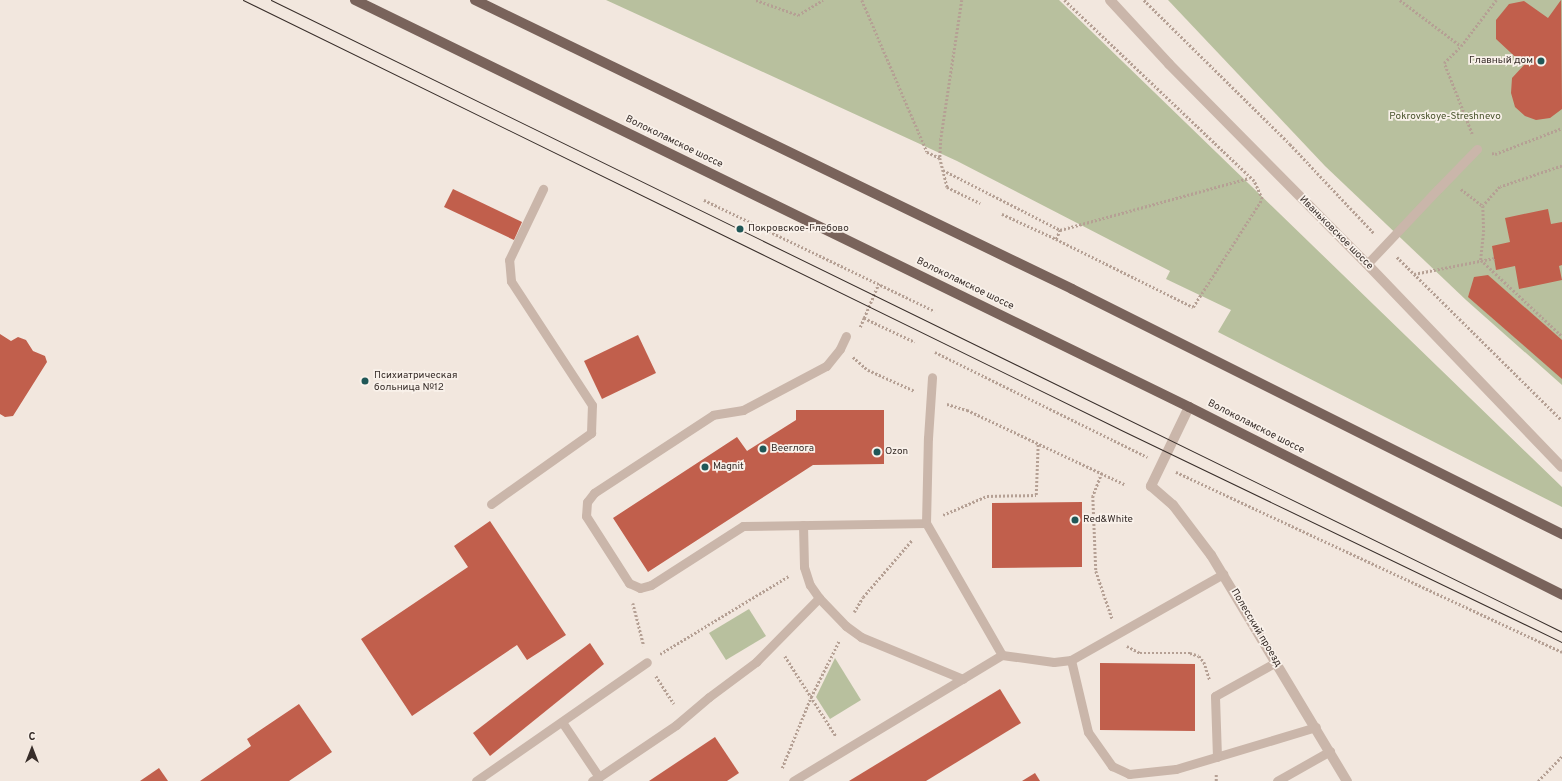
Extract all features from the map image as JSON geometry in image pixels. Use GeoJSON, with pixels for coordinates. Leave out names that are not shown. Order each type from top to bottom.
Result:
{"type":"FeatureCollection","features":[{"type":"Feature","properties":{"kind":"main road","name":"Волоколамское шоссе"},"geometry":{"type":"LineString","coordinates":[[354,0],[1189,407],[1562,595]]}},
{"type":"Feature","properties":{"kind":"main road"},"geometry":{"type":"LineString","coordinates":[[475,0],[1072,289],[1562,534]]}},
{"type":"Feature","properties":{"kind":"street","name":"Иваньковское шоссе"},"geometry":{"type":"LineString","coordinates":[[1110,0],[1169,64],[1367,264],[1562,468]]}},
{"type":"Feature","properties":{"kind":"street","name":"Полесский проезд"},"geometry":{"type":"LineString","coordinates":[[1189,407],[1151,486],[1173,505],[1211,555],[1316,727],[1347,781]]}},
{"type":"Feature","properties":{"kind":"lane"},"geometry":{"type":"LineString","coordinates":[[1367,264],[1477,149]]}},
{"type":"Feature","properties":{"kind":"lane"},"geometry":{"type":"LineString","coordinates":[[491,504],[591,433],[592,405],[511,281],[509,260],[543,189]]}},
{"type":"Feature","properties":{"kind":"lane"},"geometry":{"type":"LineString","coordinates":[[846,336],[840,349],[826,366],[743,410],[713,415],[594,492],[587,502],[586,516],[629,583],[640,588],[650,585],[744,526],[926,523]]}},
{"type":"Feature","properties":{"kind":"lane"},"geometry":{"type":"LineString","coordinates":[[932,377],[926,523],[1002,655]]}},
{"type":"Feature","properties":{"kind":"lane"},"geometry":{"type":"LineString","coordinates":[[803,525],[804,567],[810,585],[819,598],[846,626],[860,637],[963,679]]}},
{"type":"Feature","properties":{"kind":"lane"},"geometry":{"type":"LineString","coordinates":[[793,781],[1002,655],[1054,662],[1071,660],[1223,574]]}},
{"type":"Feature","properties":{"kind":"lane"},"geometry":{"type":"LineString","coordinates":[[562,722],[596,779],[676,725],[709,697],[756,662],[819,598]]}},
{"type":"Feature","properties":{"kind":"lane"},"geometry":{"type":"LineString","coordinates":[[1071,660],[1088,732],[1112,766],[1129,774],[1176,769],[1316,727]]}},
{"type":"Feature","properties":{"kind":"lane"},"geometry":{"type":"LineString","coordinates":[[476,781],[647,662]]}},
{"type":"Feature","properties":{"kind":"lane"},"geometry":{"type":"LineString","coordinates":[[1217,757],[1215,696],[1276,662]]}},
{"type":"Feature","properties":{"kind":"lane"},"geometry":{"type":"LineString","coordinates":[[1277,781],[1330,751]]}},
{"type":"Feature","properties":{"kind":"path"},"geometry":{"type":"LineString","coordinates":[[756,0],[798,15],[823,0]]}},
{"type":"Feature","properties":{"kind":"path"},"geometry":{"type":"LineString","coordinates":[[862,0],[927,152],[940,158]]}},
{"type":"Feature","properties":{"kind":"path"},"geometry":{"type":"LineString","coordinates":[[962,0],[941,139],[940,158],[948,187],[980,203]]}},
{"type":"Feature","properties":{"kind":"path"},"geometry":{"type":"LineString","coordinates":[[1002,214],[1193,307],[1262,199],[1254,181],[1249,178],[1064,0]]}},
{"type":"Feature","properties":{"kind":"path"},"geometry":{"type":"LineString","coordinates":[[1144,0],[1290,144],[1413,274],[1562,420]]}},
{"type":"Feature","properties":{"kind":"path"},"geometry":{"type":"LineString","coordinates":[[1400,0],[1461,46]]}},
{"type":"Feature","properties":{"kind":"path"},"geometry":{"type":"LineString","coordinates":[[1496,0],[1461,46],[1444,63],[1477,149],[1495,154],[1562,128]]}},
{"type":"Feature","properties":{"kind":"path"},"geometry":{"type":"LineString","coordinates":[[1481,260],[1484,230],[1483,206],[1500,187],[1562,166]]}},
{"type":"Feature","properties":{"kind":"path"},"geometry":{"type":"LineString","coordinates":[[943,170],[1060,230],[1249,178]]}},
{"type":"Feature","properties":{"kind":"path"},"geometry":{"type":"LineString","coordinates":[[1450,176],[1463,191],[1483,206]]}},
{"type":"Feature","properties":{"kind":"path"},"geometry":{"type":"LineString","coordinates":[[704,200],[935,311]]}},
{"type":"Feature","properties":{"kind":"path"},"geometry":{"type":"LineString","coordinates":[[1056,239],[1060,230]]}},
{"type":"Feature","properties":{"kind":"path"},"geometry":{"type":"LineString","coordinates":[[1413,274],[1494,258]]}},
{"type":"Feature","properties":{"kind":"path"},"geometry":{"type":"LineString","coordinates":[[1481,260],[1562,336]]}},
{"type":"Feature","properties":{"kind":"path"},"geometry":{"type":"LineString","coordinates":[[864,318],[879,283]]}},
{"type":"Feature","properties":{"kind":"path"},"geometry":{"type":"LineString","coordinates":[[878,324],[915,342]]}},
{"type":"Feature","properties":{"kind":"path"},"geometry":{"type":"LineString","coordinates":[[935,352],[1140,454]]}},
{"type":"Feature","properties":{"kind":"path"},"geometry":{"type":"LineString","coordinates":[[848,353],[868,370],[931,398],[967,410],[1124,484]]}},
{"type":"Feature","properties":{"kind":"path"},"geometry":{"type":"LineString","coordinates":[[779,774],[811,697],[846,626],[863,597],[900,556],[926,523],[987,496],[1036,495],[1038,443]]}},
{"type":"Feature","properties":{"kind":"path"},"geometry":{"type":"LineString","coordinates":[[1102,473],[1093,496],[1096,571],[1117,634],[1124,645],[1140,653],[1190,653],[1199,656],[1204,662],[1215,696]]}},
{"type":"Feature","properties":{"kind":"path"},"geometry":{"type":"LineString","coordinates":[[1186,477],[1562,652]]}},
{"type":"Feature","properties":{"kind":"path"},"geometry":{"type":"LineString","coordinates":[[647,662],[804,567]]}},
{"type":"Feature","properties":{"kind":"path"},"geometry":{"type":"LineString","coordinates":[[776,642],[845,750]]}},
{"type":"Feature","properties":{"kind":"path"},"geometry":{"type":"LineString","coordinates":[[1538,781],[1562,756]]}},
{"type":"Feature","properties":{"kind":"green space"},"geometry":{"type":"Polygon","coordinates":[[[606,0],[1059,0],[1562,487],[1562,507],[1218,332],[1231,310],[1166,279],[1170,271],[957,161],[606,0]]]}},
{"type":"Feature","properties":{"kind":"green space","name":"Pokrovskoye-Streshnevo"},"geometry":{"type":"Polygon","coordinates":[[[1168,0],[1562,0],[1562,385],[1466,300],[1325,166],[1168,0]]]}},
{"type":"Feature","properties":{"kind":"green space"},"geometry":{"type":"Polygon","coordinates":[[[749,609],[766,636],[726,660],[709,633],[749,609]]]}},
{"type":"Feature","properties":{"kind":"green space"},"geometry":{"type":"Polygon","coordinates":[[[835,658],[861,700],[830,719],[816,697],[835,658]]]}},
{"type":"Feature","properties":{"kind":"building","name":"Главный дом"},"geometry":{"type":"Polygon","coordinates":[[[1561,0],[1562,109],[1550,118],[1536,120],[1525,116],[1515,107],[1511,93],[1512,78],[1524,65],[1496,39],[1496,20],[1509,4],[1524,1],[1548,18],[1561,0]]]}},
{"type":"Feature","properties":{"kind":"building"},"geometry":{"type":"Polygon","coordinates":[[[453,189],[522,222],[514,240],[444,207],[453,189]]]}},
{"type":"Feature","properties":{"kind":"building"},"geometry":{"type":"Polygon","coordinates":[[[1548,209],[1551,224],[1562,222],[1562,265],[1559,266],[1562,280],[1519,289],[1515,266],[1496,270],[1492,246],[1510,242],[1505,218],[1548,209]]]}},
{"type":"Feature","properties":{"kind":"building"},"geometry":{"type":"Polygon","coordinates":[[[1488,275],[1562,340],[1562,379],[1468,297],[1474,277],[1488,275]]]}},
{"type":"Feature","properties":{"kind":"building"},"geometry":{"type":"Polygon","coordinates":[[[0,334],[11,341],[18,337],[26,340],[33,351],[45,356],[47,362],[13,416],[5,417],[0,414],[0,334]]]}},
{"type":"Feature","properties":{"kind":"building"},"geometry":{"type":"Polygon","coordinates":[[[638,335],[656,373],[602,399],[584,361],[638,335]]]}},
{"type":"Feature","properties":{"kind":"building"},"geometry":{"type":"Polygon","coordinates":[[[796,410],[884,410],[884,464],[813,465],[648,572],[613,518],[737,437],[747,451],[796,420],[796,410]]]}},
{"type":"Feature","properties":{"kind":"building"},"geometry":{"type":"Polygon","coordinates":[[[1082,502],[1082,567],[992,568],[992,503],[1082,502]]]}},
{"type":"Feature","properties":{"kind":"building"},"geometry":{"type":"Polygon","coordinates":[[[490,521],[566,635],[527,660],[517,645],[412,716],[361,639],[468,567],[454,546],[490,521]]]}},
{"type":"Feature","properties":{"kind":"building"},"geometry":{"type":"Polygon","coordinates":[[[590,643],[604,664],[490,756],[473,733],[590,643]]]}},
{"type":"Feature","properties":{"kind":"building"},"geometry":{"type":"Polygon","coordinates":[[[1100,663],[1195,664],[1195,731],[1100,730],[1100,663]]]}},
{"type":"Feature","properties":{"kind":"building"},"geometry":{"type":"Polygon","coordinates":[[[1000,689],[1021,723],[926,781],[849,781],[1000,689]]]}},
{"type":"Feature","properties":{"kind":"building"},"geometry":{"type":"Polygon","coordinates":[[[299,704],[332,752],[289,781],[200,781],[251,746],[247,739],[299,704]]]}},
{"type":"Feature","properties":{"kind":"building"},"geometry":{"type":"Polygon","coordinates":[[[715,737],[739,773],[727,781],[649,781],[715,737]]]}},
{"type":"Feature","properties":{"kind":"building"},"geometry":{"type":"Polygon","coordinates":[[[159,768],[168,781],[140,781],[159,768]]]}},
{"type":"Feature","properties":{"kind":"building"},"geometry":{"type":"Polygon","coordinates":[[[1035,773],[1040,781],[1022,781],[1035,773]]]}},
{"type":"Feature","properties":{"kind":"tram line"},"geometry":{"type":"LineString","coordinates":[[243,0],[1119,429],[1562,642]]}},
{"type":"Feature","properties":{"kind":"tram line"},"geometry":{"type":"LineString","coordinates":[[271,0],[1562,632]]}},
{"type":"Feature","properties":{"kind":"place","name":"Главный дом"},"geometry":{"type":"Point","coordinates":[1541,61]}},
{"type":"Feature","properties":{"kind":"place","name":"Покровское-Глебово"},"geometry":{"type":"Point","coordinates":[740,229]}},
{"type":"Feature","properties":{"kind":"place","name":"Психиатрическая больница №12"},"geometry":{"type":"Point","coordinates":[365,381]}},
{"type":"Feature","properties":{"kind":"place","name":"Beerлога"},"geometry":{"type":"Point","coordinates":[763,449]}},
{"type":"Feature","properties":{"kind":"place","name":"Ozon"},"geometry":{"type":"Point","coordinates":[877,452]}},
{"type":"Feature","properties":{"kind":"place","name":"Magnit"},"geometry":{"type":"Point","coordinates":[705,467]}},
{"type":"Feature","properties":{"kind":"place","name":"Red&White"},"geometry":{"type":"Point","coordinates":[1075,520]}}]}
